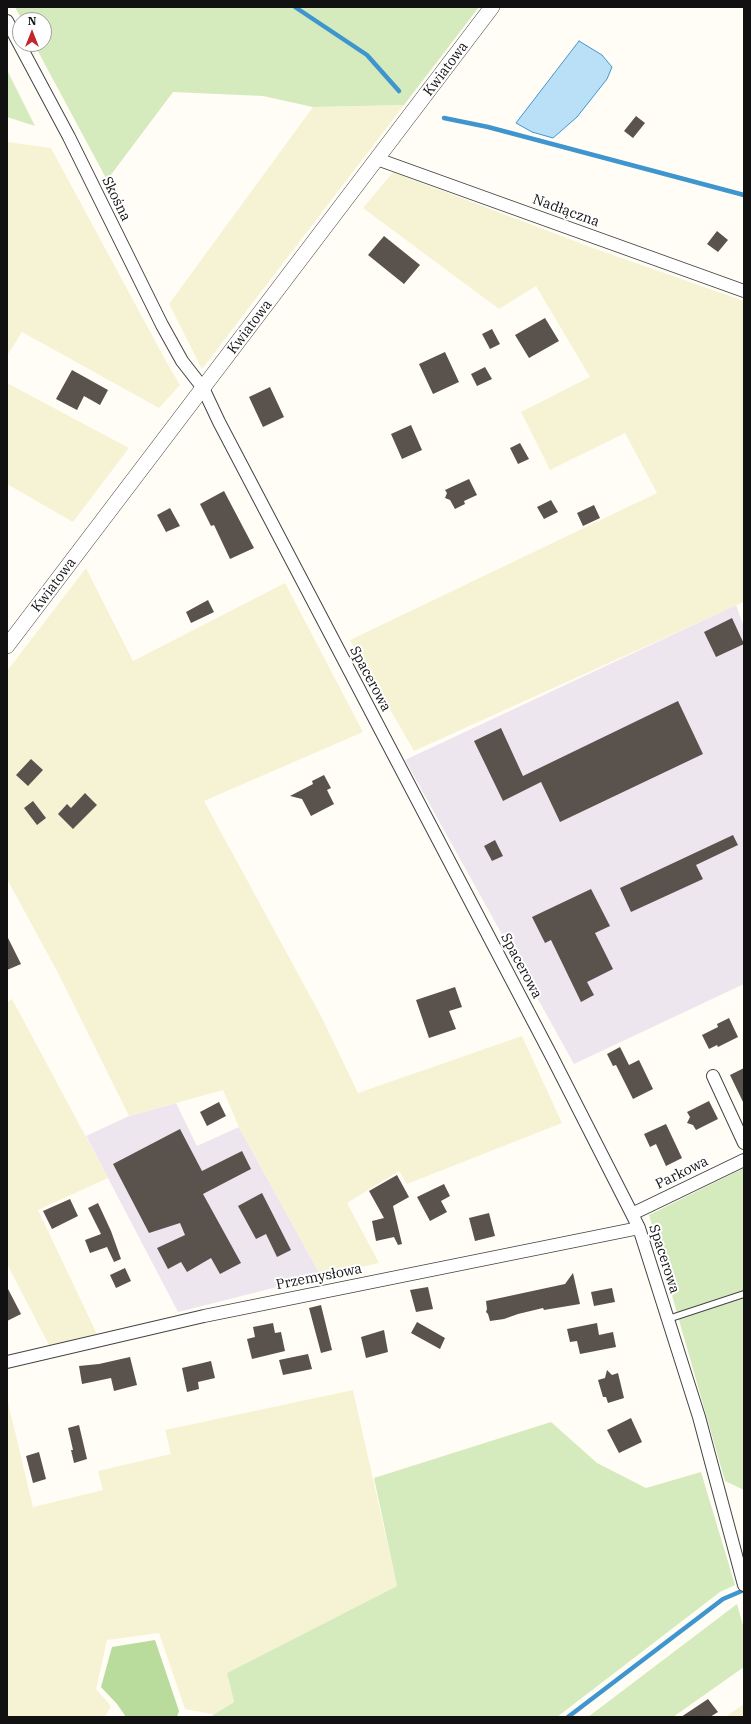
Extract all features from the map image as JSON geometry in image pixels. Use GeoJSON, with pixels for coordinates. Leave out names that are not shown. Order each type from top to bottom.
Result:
{"type":"FeatureCollection","features":[{"type":"Feature","properties":{"kind":"street","name":"Kwiatowa"},"geometry":{"type":"LineString","coordinates":[[7,646],[492,7]]}},
{"type":"Feature","properties":{"kind":"street","name":"Skośna"},"geometry":{"type":"LineString","coordinates":[[7,21],[69,137],[162,325],[182,362],[203,388]]}},
{"type":"Feature","properties":{"kind":"street","name":"Nadłączna"},"geometry":{"type":"LineString","coordinates":[[377,159],[744,291]]}},
{"type":"Feature","properties":{"kind":"street","name":"Spacerowa"},"geometry":{"type":"LineString","coordinates":[[203,388],[222,429],[552,1057],[639,1228],[699,1417],[743,1583]]}},
{"type":"Feature","properties":{"kind":"street"},"geometry":{"type":"LineString","coordinates":[[713,1076],[744,1143]]}},
{"type":"Feature","properties":{"kind":"street","name":"Parkowa"},"geometry":{"type":"LineString","coordinates":[[632,1214],[744,1160]]}},
{"type":"Feature","properties":{"kind":"street","name":"Przemysłowa"},"geometry":{"type":"LineString","coordinates":[[7,1362],[204,1316],[639,1228]]}},
{"type":"Feature","properties":{"kind":"lane"},"geometry":{"type":"LineString","coordinates":[[668,1319],[744,1294]]}},
{"type":"Feature","properties":{"kind":"shaded area"},"geometry":{"type":"Polygon","coordinates":[[[404,105],[202,369],[169,304],[313,107],[404,105]]]}},
{"type":"Feature","properties":{"kind":"shaded area"},"geometry":{"type":"Polygon","coordinates":[[[7,142],[51,148],[180,385],[159,408],[22,332],[7,356],[7,142]]]}},
{"type":"Feature","properties":{"kind":"shaded area"},"geometry":{"type":"Polygon","coordinates":[[[393,172],[593,248],[744,301],[744,602],[414,751],[350,640],[657,493],[625,433],[550,470],[521,412],[590,377],[536,286],[499,309],[363,208],[393,172]]]}},
{"type":"Feature","properties":{"kind":"shaded area"},"geometry":{"type":"Polygon","coordinates":[[[7,383],[129,448],[73,522],[7,484],[7,383]]]}},
{"type":"Feature","properties":{"kind":"shaded area"},"geometry":{"type":"Polygon","coordinates":[[[86,568],[133,661],[285,583],[363,732],[204,801],[321,1016],[358,1093],[522,1036],[562,1123],[407,1184],[399,1171],[347,1203],[379,1263],[321,1276],[239,1127],[223,1090],[129,1116],[58,973],[7,879],[7,671],[86,568]]]}},
{"type":"Feature","properties":{"kind":"shaded area"},"geometry":{"type":"Polygon","coordinates":[[[736,605],[744,627],[744,984],[574,1064],[405,760],[736,605]]]}},
{"type":"Feature","properties":{"kind":"shaded area"},"geometry":{"type":"Polygon","coordinates":[[[12,999],[108,1178],[38,1210],[97,1334],[50,1347],[7,1264],[7,1002],[12,999]]]}},
{"type":"Feature","properties":{"kind":"shaded area"},"geometry":{"type":"Polygon","coordinates":[[[176,1103],[197,1146],[239,1127],[321,1276],[178,1312],[86,1136],[129,1116],[176,1103]]]}},
{"type":"Feature","properties":{"kind":"shaded area"},"geometry":{"type":"Polygon","coordinates":[[[353,1390],[397,1586],[227,1673],[234,1702],[217,1715],[185,1709],[159,1633],[107,1640],[96,1689],[111,1706],[105,1717],[7,1717],[7,1398],[33,1507],[103,1490],[98,1471],[171,1454],[165,1430],[353,1390]]]}},
{"type":"Feature","properties":{"kind":"shaded area"},"geometry":{"type":"Polygon","coordinates":[[[744,1704],[744,1717],[725,1717],[744,1704]]]}},
{"type":"Feature","properties":{"kind":"green space"},"geometry":{"type":"Polygon","coordinates":[[[15,7],[479,7],[404,105],[313,107],[263,96],[173,92],[107,180],[38,52],[52,52],[52,12],[18,12],[15,7]]]}},
{"type":"Feature","properties":{"kind":"green space"},"geometry":{"type":"Polygon","coordinates":[[[7,70],[35,126],[7,117],[7,70]]]}},
{"type":"Feature","properties":{"kind":"green space"},"geometry":{"type":"Polygon","coordinates":[[[744,1168],[744,1490],[725,1481],[649,1215],[744,1168]]]}},
{"type":"Feature","properties":{"kind":"green space"},"geometry":{"type":"Polygon","coordinates":[[[551,1422],[597,1463],[646,1488],[701,1472],[735,1585],[720,1592],[557,1717],[210,1717],[234,1702],[227,1673],[397,1586],[374,1478],[551,1422]]]}},
{"type":"Feature","properties":{"kind":"green space"},"geometry":{"type":"Polygon","coordinates":[[[737,1604],[744,1629],[744,1667],[673,1717],[588,1717],[737,1604]]]}},
{"type":"Feature","properties":{"kind":"green space"},"geometry":{"type":"Polygon","coordinates":[[[155,1640],[179,1711],[177,1717],[126,1717],[117,1704],[101,1687],[112,1647],[155,1640]]]}},
{"type":"Feature","properties":{"kind":"water"},"geometry":{"type":"Polygon","coordinates":[[[579,41],[602,55],[612,67],[607,79],[577,117],[553,138],[532,132],[516,123],[579,41]]]}},
{"type":"Feature","properties":{"kind":"building"},"geometry":{"type":"Polygon","coordinates":[[[636,116],[645,123],[633,138],[624,131],[636,116]]]}},
{"type":"Feature","properties":{"kind":"building"},"geometry":{"type":"Polygon","coordinates":[[[717,231],[728,240],[718,252],[707,244],[717,231]]]}},
{"type":"Feature","properties":{"kind":"building"},"geometry":{"type":"Polygon","coordinates":[[[384,236],[420,265],[404,284],[368,255],[384,236]]]}},
{"type":"Feature","properties":{"kind":"building"},"geometry":{"type":"Polygon","coordinates":[[[545,318],[559,341],[529,358],[515,335],[545,318]]]}},
{"type":"Feature","properties":{"kind":"building"},"geometry":{"type":"Polygon","coordinates":[[[492,329],[500,344],[490,349],[482,334],[492,329]]]}},
{"type":"Feature","properties":{"kind":"building"},"geometry":{"type":"Polygon","coordinates":[[[445,352],[459,382],[433,394],[419,364],[445,352]]]}},
{"type":"Feature","properties":{"kind":"building"},"geometry":{"type":"Polygon","coordinates":[[[485,367],[492,379],[477,386],[471,374],[485,367]]]}},
{"type":"Feature","properties":{"kind":"building"},"geometry":{"type":"Polygon","coordinates":[[[72,370],[108,390],[100,405],[84,396],[77,410],[56,399],[72,370]]]}},
{"type":"Feature","properties":{"kind":"building"},"geometry":{"type":"Polygon","coordinates":[[[270,387],[284,417],[263,427],[249,397],[270,387]]]}},
{"type":"Feature","properties":{"kind":"building"},"geometry":{"type":"Polygon","coordinates":[[[411,425],[422,450],[402,459],[391,434],[411,425]]]}},
{"type":"Feature","properties":{"kind":"building"},"geometry":{"type":"Polygon","coordinates":[[[520,443],[529,459],[518,464],[510,448],[520,443]]]}},
{"type":"Feature","properties":{"kind":"building"},"geometry":{"type":"Polygon","coordinates":[[[469,479],[477,495],[464,501],[465,504],[455,509],[450,500],[445,498],[447,493],[445,490],[469,479]]]}},
{"type":"Feature","properties":{"kind":"building"},"geometry":{"type":"Polygon","coordinates":[[[224,491],[254,548],[230,559],[214,525],[211,526],[200,504],[224,491]]]}},
{"type":"Feature","properties":{"kind":"building"},"geometry":{"type":"Polygon","coordinates":[[[551,500],[558,512],[544,519],[537,507],[551,500]]]}},
{"type":"Feature","properties":{"kind":"building"},"geometry":{"type":"Polygon","coordinates":[[[594,505],[600,518],[583,526],[577,513],[594,505]]]}},
{"type":"Feature","properties":{"kind":"building"},"geometry":{"type":"Polygon","coordinates":[[[170,508],[180,526],[166,532],[157,515],[170,508]]]}},
{"type":"Feature","properties":{"kind":"building"},"geometry":{"type":"Polygon","coordinates":[[[208,600],[214,612],[191,623],[186,612],[208,600]]]}},
{"type":"Feature","properties":{"kind":"building"},"geometry":{"type":"Polygon","coordinates":[[[732,618],[744,644],[716,657],[704,632],[732,618]]]}},
{"type":"Feature","properties":{"kind":"building"},"geometry":{"type":"Polygon","coordinates":[[[678,701],[703,754],[560,822],[541,782],[503,801],[474,741],[501,728],[523,776],[678,701]]]}},
{"type":"Feature","properties":{"kind":"building"},"geometry":{"type":"Polygon","coordinates":[[[31,759],[43,770],[28,786],[16,775],[31,759]]]}},
{"type":"Feature","properties":{"kind":"building"},"geometry":{"type":"Polygon","coordinates":[[[324,775],[331,788],[327,790],[334,804],[311,816],[302,799],[290,796],[313,784],[312,781],[324,775]]]}},
{"type":"Feature","properties":{"kind":"building"},"geometry":{"type":"Polygon","coordinates":[[[85,793],[97,805],[73,829],[58,814],[67,804],[71,808],[85,793]]]}},
{"type":"Feature","properties":{"kind":"building"},"geometry":{"type":"Polygon","coordinates":[[[33,801],[46,818],[37,825],[24,808],[33,801]]]}},
{"type":"Feature","properties":{"kind":"building"},"geometry":{"type":"Polygon","coordinates":[[[733,835],[738,845],[696,865],[703,879],[631,912],[620,888],[733,835]]]}},
{"type":"Feature","properties":{"kind":"building"},"geometry":{"type":"Polygon","coordinates":[[[495,840],[503,856],[492,861],[484,846],[495,840]]]}},
{"type":"Feature","properties":{"kind":"building"},"geometry":{"type":"Polygon","coordinates":[[[591,889],[610,926],[595,933],[613,969],[587,982],[594,995],[581,1002],[551,940],[545,943],[532,917],[591,889]]]}},
{"type":"Feature","properties":{"kind":"building"},"geometry":{"type":"Polygon","coordinates":[[[7,936],[21,964],[7,970],[7,936]]]}},
{"type":"Feature","properties":{"kind":"building"},"geometry":{"type":"Polygon","coordinates":[[[455,987],[462,1007],[449,1011],[456,1029],[429,1038],[416,1000],[455,987]]]}},
{"type":"Feature","properties":{"kind":"building"},"geometry":{"type":"Polygon","coordinates":[[[729,1018],[738,1037],[718,1047],[717,1045],[709,1049],[702,1035],[718,1027],[717,1024],[729,1018]]]}},
{"type":"Feature","properties":{"kind":"building"},"geometry":{"type":"Polygon","coordinates":[[[620,1047],[629,1065],[639,1060],[653,1089],[633,1099],[616,1065],[613,1066],[607,1054],[620,1047]]]}},
{"type":"Feature","properties":{"kind":"building"},"geometry":{"type":"Polygon","coordinates":[[[744,1068],[744,1104],[730,1075],[744,1068]]]}},
{"type":"Feature","properties":{"kind":"building"},"geometry":{"type":"Polygon","coordinates":[[[709,1101],[718,1119],[696,1130],[693,1125],[687,1123],[690,1117],[687,1112],[709,1101]]]}},
{"type":"Feature","properties":{"kind":"building"},"geometry":{"type":"Polygon","coordinates":[[[219,1102],[226,1116],[207,1126],[200,1112],[219,1102]]]}},
{"type":"Feature","properties":{"kind":"building"},"geometry":{"type":"Polygon","coordinates":[[[666,1124],[682,1158],[666,1166],[656,1144],[650,1147],[644,1134],[666,1124]]]}},
{"type":"Feature","properties":{"kind":"building"},"geometry":{"type":"Polygon","coordinates":[[[180,1129],[202,1171],[242,1151],[251,1169],[203,1194],[241,1263],[220,1274],[211,1258],[187,1272],[181,1262],[168,1269],[157,1248],[185,1235],[180,1223],[149,1233],[113,1164],[180,1129]]]}},
{"type":"Feature","properties":{"kind":"building"},"geometry":{"type":"Polygon","coordinates":[[[397,1175],[409,1197],[393,1206],[402,1244],[398,1245],[394,1237],[376,1241],[372,1221],[384,1218],[369,1191],[397,1175]]]}},
{"type":"Feature","properties":{"kind":"building"},"geometry":{"type":"Polygon","coordinates":[[[444,1184],[450,1196],[441,1201],[447,1212],[430,1221],[417,1197],[444,1184]]]}},
{"type":"Feature","properties":{"kind":"building"},"geometry":{"type":"Polygon","coordinates":[[[262,1193],[291,1250],[277,1257],[266,1234],[256,1239],[238,1206],[262,1193]]]}},
{"type":"Feature","properties":{"kind":"building"},"geometry":{"type":"Polygon","coordinates":[[[70,1199],[78,1216],[52,1229],[43,1211],[70,1199]]]}},
{"type":"Feature","properties":{"kind":"building"},"geometry":{"type":"Polygon","coordinates":[[[98,1203],[111,1231],[121,1259],[114,1262],[107,1247],[90,1253],[85,1240],[101,1234],[88,1208],[98,1203]]]}},
{"type":"Feature","properties":{"kind":"building"},"geometry":{"type":"Polygon","coordinates":[[[489,1213],[495,1236],[475,1241],[469,1218],[489,1213]]]}},
{"type":"Feature","properties":{"kind":"building"},"geometry":{"type":"Polygon","coordinates":[[[125,1268],[131,1281],[116,1288],[110,1275],[125,1268]]]}},
{"type":"Feature","properties":{"kind":"building"},"geometry":{"type":"Polygon","coordinates":[[[573,1273],[580,1304],[544,1310],[543,1308],[504,1319],[490,1321],[486,1312],[486,1301],[565,1284],[573,1273]]]}},
{"type":"Feature","properties":{"kind":"building"},"geometry":{"type":"Polygon","coordinates":[[[7,1287],[21,1314],[7,1321],[7,1287]]]}},
{"type":"Feature","properties":{"kind":"building"},"geometry":{"type":"Polygon","coordinates":[[[428,1287],[433,1309],[416,1312],[410,1290],[428,1287]]]}},
{"type":"Feature","properties":{"kind":"building"},"geometry":{"type":"Polygon","coordinates":[[[612,1288],[615,1302],[594,1306],[591,1292],[612,1288]]]}},
{"type":"Feature","properties":{"kind":"building"},"geometry":{"type":"Polygon","coordinates":[[[321,1305],[332,1350],[321,1353],[309,1308],[321,1305]]]}},
{"type":"Feature","properties":{"kind":"building"},"geometry":{"type":"Polygon","coordinates":[[[417,1322],[445,1338],[440,1349],[411,1333],[417,1322]]]}},
{"type":"Feature","properties":{"kind":"building"},"geometry":{"type":"Polygon","coordinates":[[[273,1323],[275,1333],[281,1332],[285,1351],[252,1359],[247,1339],[255,1337],[253,1327],[273,1323]]]}},
{"type":"Feature","properties":{"kind":"building"},"geometry":{"type":"Polygon","coordinates":[[[597,1323],[599,1335],[613,1332],[616,1347],[580,1354],[577,1341],[570,1342],[567,1329],[597,1323]]]}},
{"type":"Feature","properties":{"kind":"building"},"geometry":{"type":"Polygon","coordinates":[[[384,1330],[388,1352],[366,1358],[361,1337],[384,1330]]]}},
{"type":"Feature","properties":{"kind":"building"},"geometry":{"type":"Polygon","coordinates":[[[308,1354],[312,1369],[283,1375],[279,1360],[308,1354]]]}},
{"type":"Feature","properties":{"kind":"building"},"geometry":{"type":"Polygon","coordinates":[[[130,1357],[137,1385],[114,1391],[111,1378],[82,1384],[79,1366],[99,1364],[130,1357]]]}},
{"type":"Feature","properties":{"kind":"building"},"geometry":{"type":"Polygon","coordinates":[[[211,1361],[215,1378],[198,1382],[199,1389],[187,1392],[182,1368],[211,1361]]]}},
{"type":"Feature","properties":{"kind":"building"},"geometry":{"type":"Polygon","coordinates":[[[607,1370],[612,1375],[618,1373],[624,1398],[608,1403],[606,1397],[603,1397],[598,1380],[605,1378],[607,1370]]]}},
{"type":"Feature","properties":{"kind":"building"},"geometry":{"type":"Polygon","coordinates":[[[631,1418],[642,1442],[619,1453],[607,1430],[631,1418]]]}},
{"type":"Feature","properties":{"kind":"building"},"geometry":{"type":"Polygon","coordinates":[[[79,1425],[87,1459],[74,1463],[71,1450],[73,1450],[68,1428],[79,1425]]]}},
{"type":"Feature","properties":{"kind":"building"},"geometry":{"type":"Polygon","coordinates":[[[39,1452],[46,1479],[33,1483],[26,1456],[39,1452]]]}},
{"type":"Feature","properties":{"kind":"building"},"geometry":{"type":"Polygon","coordinates":[[[708,1699],[718,1712],[710,1717],[681,1717],[708,1699]]]}},
{"type":"Feature","properties":{"kind":"waterway"},"geometry":{"type":"LineString","coordinates":[[295,7],[367,55],[399,91]]}},
{"type":"Feature","properties":{"kind":"waterway"},"geometry":{"type":"LineString","coordinates":[[444,118],[488,127],[744,195]]}},
{"type":"Feature","properties":{"kind":"waterway"},"geometry":{"type":"LineString","coordinates":[[568,1717],[723,1599],[744,1590]]}}]}
